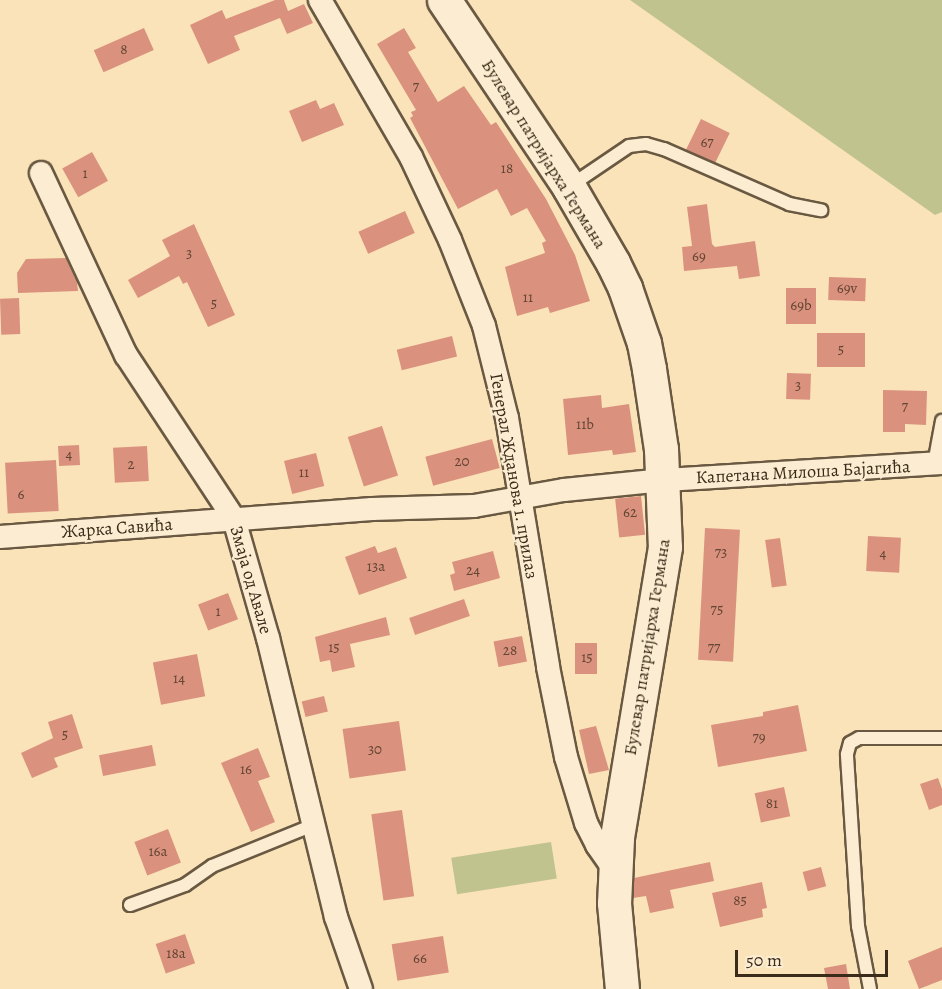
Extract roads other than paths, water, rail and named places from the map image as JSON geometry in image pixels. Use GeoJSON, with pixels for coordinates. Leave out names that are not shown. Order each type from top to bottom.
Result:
{"type":"FeatureCollection","features":[{"type":"Feature","properties":{"kind":"main road","name":"Булевар патријарха Германа"},"geometry":{"type":"LineString","coordinates":[[444,0],[569,187],[625,288],[644,343],[659,427],[664,480],[665,547],[621,810],[615,872],[616,938],[622,989]]}},
{"type":"Feature","properties":{"kind":"street","name":"Генерал Жданова 1. прилаз"},"geometry":{"type":"LineString","coordinates":[[321,0],[411,157],[468,280],[484,326],[507,418],[538,609],[566,757],[586,823],[615,872]]}},
{"type":"Feature","properties":{"kind":"street","name":"Змаја од Авале"},"geometry":{"type":"LineString","coordinates":[[41,173],[126,355],[234,519],[268,638],[336,916],[361,989]]}},
{"type":"Feature","properties":{"kind":"street","name":"Капетана Милоша Бајагића"},"geometry":{"type":"LineString","coordinates":[[521,497],[564,490],[664,480],[938,464]]}},
{"type":"Feature","properties":{"kind":"street","name":"Жарка Савића"},"geometry":{"type":"LineString","coordinates":[[0,537],[372,508],[474,506],[521,497]]}},
{"type":"Feature","properties":{"kind":"lane"},"geometry":{"type":"LineString","coordinates":[[569,187],[629,146],[646,144],[664,149],[789,204],[821,210]]}},
{"type":"Feature","properties":{"kind":"lane"},"geometry":{"type":"LineString","coordinates":[[938,464],[942,421]]}},
{"type":"Feature","properties":{"kind":"lane"},"geometry":{"type":"LineString","coordinates":[[870,989],[858,926],[847,754],[850,743],[859,738],[942,738]]}},
{"type":"Feature","properties":{"kind":"lane"},"geometry":{"type":"LineString","coordinates":[[130,905],[185,885],[212,866],[315,824]]}}]}
